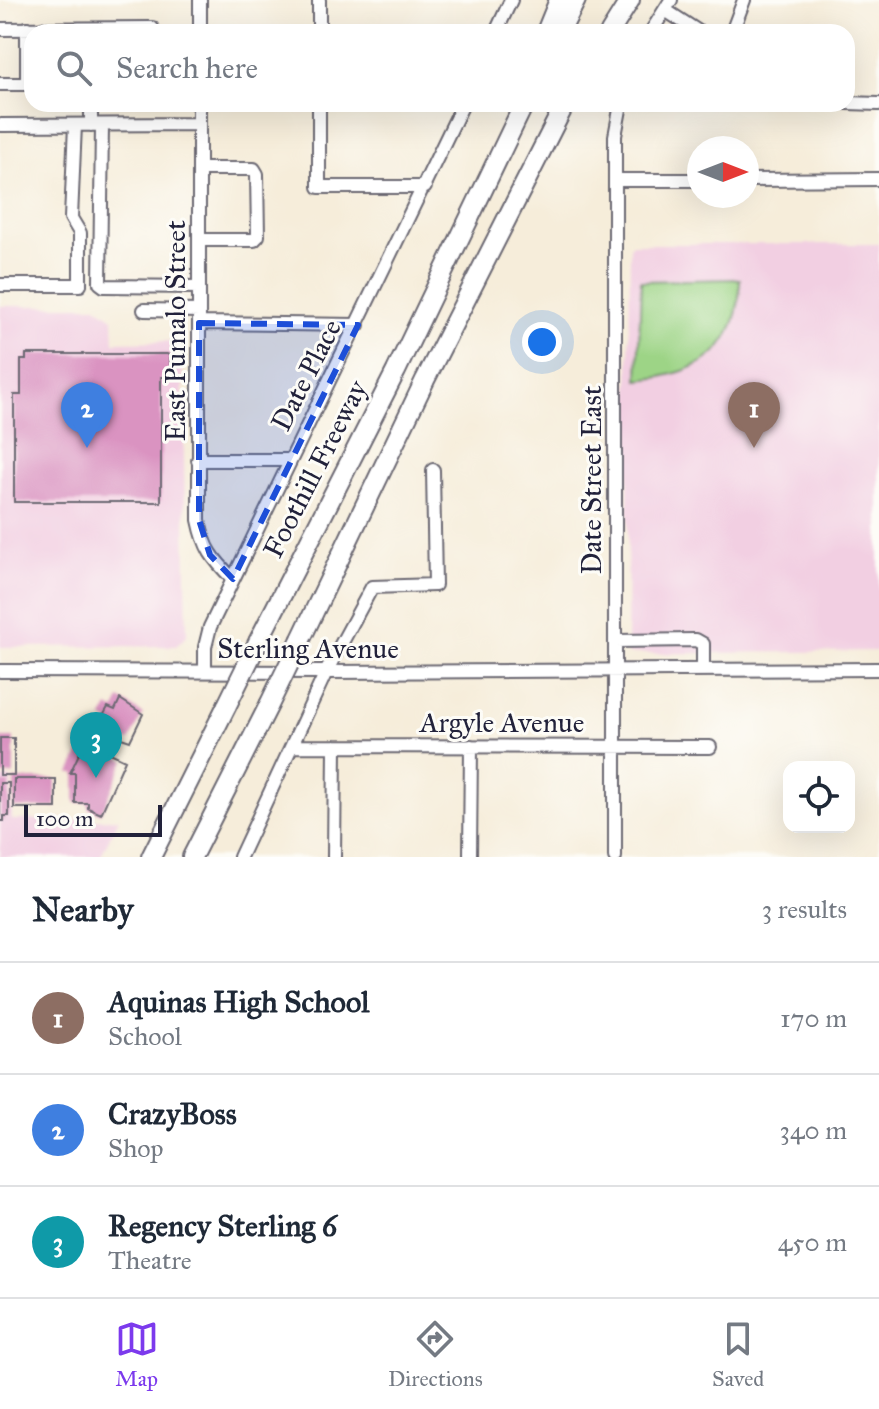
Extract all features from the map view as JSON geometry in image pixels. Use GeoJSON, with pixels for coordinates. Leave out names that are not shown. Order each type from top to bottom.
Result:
{"type":"FeatureCollection","features":[{"type":"Feature","properties":{"kind":"highway"},"geometry":{"type":"LineString","coordinates":[[549,24],[559,0]]}},
{"type":"Feature","properties":{"kind":"highway"},"geometry":{"type":"LineString","coordinates":[[564,24],[576,0]]}},
{"type":"Feature","properties":{"kind":"highway"},"geometry":{"type":"LineString","coordinates":[[604,24],[615,0]]}},
{"type":"Feature","properties":{"kind":"highway"},"geometry":{"type":"LineString","coordinates":[[615,24],[630,0]]}},
{"type":"Feature","properties":{"kind":"highway","name":"Foothill Freeway"},"geometry":{"type":"LineString","coordinates":[[151,857],[396,371],[520,112]]}},
{"type":"Feature","properties":{"kind":"highway","name":"Foothill Freeway"},"geometry":{"type":"LineString","coordinates":[[192,857],[269,705],[425,380],[561,112]]}},
{"type":"Feature","properties":{"kind":"street"},"geometry":{"type":"LineString","coordinates":[[200,0],[200,24]]}},
{"type":"Feature","properties":{"kind":"street"},"geometry":{"type":"LineString","coordinates":[[319,0],[319,24]]}},
{"type":"Feature","properties":{"kind":"street"},"geometry":{"type":"LineString","coordinates":[[500,24],[511,0]]}},
{"type":"Feature","properties":{"kind":"street"},"geometry":{"type":"LineString","coordinates":[[735,24],[744,0]]}},
{"type":"Feature","properties":{"kind":"street"},"geometry":{"type":"LineString","coordinates":[[656,24],[668,5],[690,24]]}},
{"type":"Feature","properties":{"kind":"street"},"geometry":{"type":"LineString","coordinates":[[0,29],[24,28]]}},
{"type":"Feature","properties":{"kind":"street"},"geometry":{"type":"LineString","coordinates":[[0,84],[24,84]]}},
{"type":"Feature","properties":{"kind":"street"},"geometry":{"type":"LineString","coordinates":[[855,103],[879,104]]}},
{"type":"Feature","properties":{"kind":"street"},"geometry":{"type":"LineString","coordinates":[[93,112],[96,125],[100,283],[104,286],[199,287]]}},
{"type":"Feature","properties":{"kind":"street","name":"East Pumalo Street"},"geometry":{"type":"LineString","coordinates":[[199,112],[199,520],[210,555],[233,579]]}},
{"type":"Feature","properties":{"kind":"street"},"geometry":{"type":"LineString","coordinates":[[319,112],[319,187],[425,187]]}},
{"type":"Feature","properties":{"kind":"street","name":"Date Place"},"geometry":{"type":"LineString","coordinates":[[205,671],[205,647],[210,627],[459,112]]}},
{"type":"Feature","properties":{"kind":"street","name":"Date Street East"},"geometry":{"type":"LineString","coordinates":[[615,857],[615,136],[620,112]]}},
{"type":"Feature","properties":{"kind":"street"},"geometry":{"type":"LineString","coordinates":[[0,125],[199,124]]}},
{"type":"Feature","properties":{"kind":"street"},"geometry":{"type":"LineString","coordinates":[[0,285],[80,285],[80,233],[71,218],[75,125]]}},
{"type":"Feature","properties":{"kind":"street"},"geometry":{"type":"LineString","coordinates":[[199,169],[254,169],[257,174],[258,236],[254,240],[199,240]]}},
{"type":"Feature","properties":{"kind":"street"},"geometry":{"type":"LineString","coordinates":[[759,180],[879,179]]}},
{"type":"Feature","properties":{"kind":"street"},"geometry":{"type":"LineString","coordinates":[[615,180],[687,180]]}},
{"type":"Feature","properties":{"kind":"street"},"geometry":{"type":"LineString","coordinates":[[144,310],[199,317],[358,325]]}},
{"type":"Feature","properties":{"kind":"street"},"geometry":{"type":"LineString","coordinates":[[198,460],[290,460]]}},
{"type":"Feature","properties":{"kind":"street"},"geometry":{"type":"LineString","coordinates":[[240,857],[326,672],[372,587],[435,585],[433,470]]}},
{"type":"Feature","properties":{"kind":"street"},"geometry":{"type":"LineString","coordinates":[[615,641],[696,640],[703,644],[703,670]]}},
{"type":"Feature","properties":{"kind":"street","name":"Sterling Avenue"},"geometry":{"type":"LineString","coordinates":[[0,671],[879,669]]}},
{"type":"Feature","properties":{"kind":"street","name":"Argyle Avenue"},"geometry":{"type":"LineString","coordinates":[[294,746],[710,747]]}},
{"type":"Feature","properties":{"kind":"street"},"geometry":{"type":"LineString","coordinates":[[334,857],[335,746]]}},
{"type":"Feature","properties":{"kind":"street"},"geometry":{"type":"LineString","coordinates":[[470,857],[471,746]]}},
{"type":"Feature","properties":{"kind":"highlighted area"},"geometry":{"type":"Polygon","coordinates":[[[199,323],[358,325],[233,579],[210,555],[199,520],[199,323]]]}},
{"type":"Feature","properties":{"kind":"shaded area"},"geometry":{"type":"Polygon","coordinates":[[[630,244],[879,244],[879,651],[627,654],[630,244]]]}},
{"type":"Feature","properties":{"kind":"shaded area"},"geometry":{"type":"Polygon","coordinates":[[[0,306],[96,306],[113,318],[114,342],[182,341],[187,636],[176,646],[0,647],[0,306]]]}},
{"type":"Feature","properties":{"kind":"shaded area"},"geometry":{"type":"Polygon","coordinates":[[[0,778],[11,778],[12,820],[119,819],[100,857],[0,857],[0,778]]]}},
{"type":"Feature","properties":{"kind":"green space"},"geometry":{"type":"Polygon","coordinates":[[[740,279],[733,323],[714,354],[682,372],[638,380],[641,281],[740,279]]]}},
{"type":"Feature","properties":{"kind":"building"},"geometry":{"type":"Polygon","coordinates":[[[26,354],[170,356],[170,377],[161,377],[161,502],[14,502],[14,395],[21,395],[21,360],[26,360],[26,354]]]}},
{"type":"Feature","properties":{"kind":"building"},"geometry":{"type":"Polygon","coordinates":[[[120,699],[143,714],[130,741],[104,732],[109,722],[102,718],[108,707],[115,710],[120,699]]]}},
{"type":"Feature","properties":{"kind":"building"},"geometry":{"type":"Polygon","coordinates":[[[0,738],[14,738],[14,775],[0,775],[0,738]]]}},
{"type":"Feature","properties":{"kind":"building"},"geometry":{"type":"Polygon","coordinates":[[[85,741],[125,760],[101,814],[88,808],[88,803],[75,803],[75,773],[70,773],[85,741]]]}},
{"type":"Feature","properties":{"kind":"building"},"geometry":{"type":"Polygon","coordinates":[[[14,779],[56,779],[56,808],[14,808],[14,779]]]}},
{"type":"Feature","properties":{"kind":"building"},"geometry":{"type":"Polygon","coordinates":[[[0,783],[9,783],[9,816],[4,816],[4,821],[0,821],[0,783]]]}},
{"type":"Feature","properties":{"kind":"place","name":"CrazyBoss"},"geometry":{"type":"Point","coordinates":[87,448]}},
{"type":"Feature","properties":{"kind":"place","name":"Aquinas High School"},"geometry":{"type":"Point","coordinates":[754,448]}},
{"type":"Feature","properties":{"kind":"place","name":"Regency Sterling 6"},"geometry":{"type":"Point","coordinates":[96,778]}}]}
